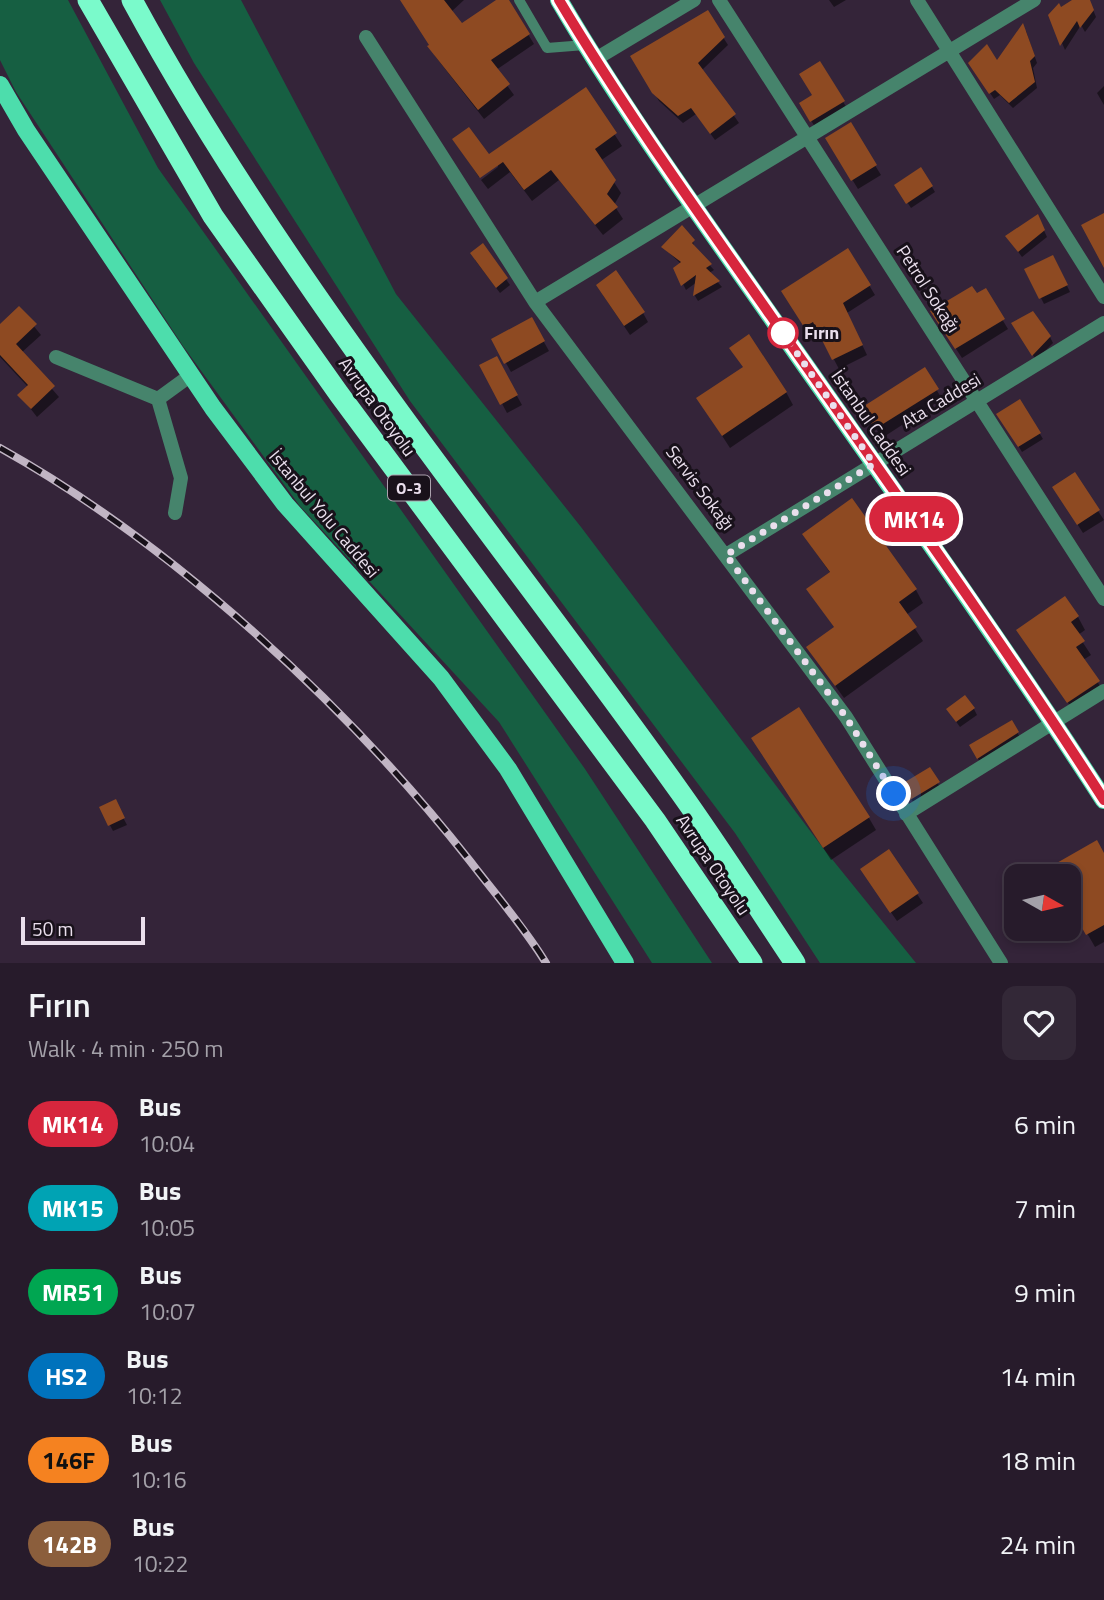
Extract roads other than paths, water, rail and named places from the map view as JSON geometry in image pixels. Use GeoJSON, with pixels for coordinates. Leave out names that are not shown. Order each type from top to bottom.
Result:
{"type":"FeatureCollection","features":[{"type":"Feature","properties":{"kind":"highway","name":"Avrupa Otoyolu"},"geometry":{"type":"LineString","coordinates":[[88,0],[214,216],[338,394],[655,820],[752,963]]}},
{"type":"Feature","properties":{"kind":"highway","name":"Avrupa Otoyolu"},"geometry":{"type":"LineString","coordinates":[[132,0],[197,111],[298,268],[393,405],[679,790],[794,963]]}},
{"type":"Feature","properties":{"kind":"main road","name":"İstanbul Caddesi"},"geometry":{"type":"LineString","coordinates":[[559,0],[590,52],[692,206],[1053,722],[1104,800]]}},
{"type":"Feature","properties":{"kind":"main road","name":"İstanbul Yolu Caddesi"},"geometry":{"type":"LineString","coordinates":[[0,85],[26,130],[191,375],[285,504],[441,678],[508,769],[625,963]]}},
{"type":"Feature","properties":{"kind":"street"},"geometry":{"type":"LineString","coordinates":[[590,52],[694,0]]}},
{"type":"Feature","properties":{"kind":"street","name":"Petrol Sokağı"},"geometry":{"type":"LineString","coordinates":[[719,0],[1104,599]]}},
{"type":"Feature","properties":{"kind":"street"},"geometry":{"type":"LineString","coordinates":[[916,0],[1104,297]]}},
{"type":"Feature","properties":{"kind":"street"},"geometry":{"type":"LineString","coordinates":[[535,302],[804,136],[1034,0]]}},
{"type":"Feature","properties":{"kind":"street","name":"Servis Sokağı"},"geometry":{"type":"LineString","coordinates":[[366,37],[535,302],[846,717],[1001,963]]}},
{"type":"Feature","properties":{"kind":"street","name":"Ata Caddesi"},"geometry":{"type":"LineString","coordinates":[[726,555],[1104,323]]}},
{"type":"Feature","properties":{"kind":"street"},"geometry":{"type":"LineString","coordinates":[[56,357],[158,399]]}},
{"type":"Feature","properties":{"kind":"street"},"geometry":{"type":"LineString","coordinates":[[158,399],[191,375]]}},
{"type":"Feature","properties":{"kind":"street"},"geometry":{"type":"LineString","coordinates":[[158,399],[181,478],[175,513]]}},
{"type":"Feature","properties":{"kind":"street"},"geometry":{"type":"LineString","coordinates":[[906,814],[1104,691]]}},
{"type":"Feature","properties":{"kind":"lane"},"geometry":{"type":"LineString","coordinates":[[519,0],[547,48],[590,52]]}},
{"type":"Feature","properties":{"kind":"railway"},"geometry":{"type":"LineString","coordinates":[[0,448],[65,487],[193,580],[313,687],[422,802],[510,911],[546,963]]}},
{"type":"Feature","properties":{"kind":"place","name":"Fırın"},"geometry":{"type":"Point","coordinates":[783,333]}}]}
